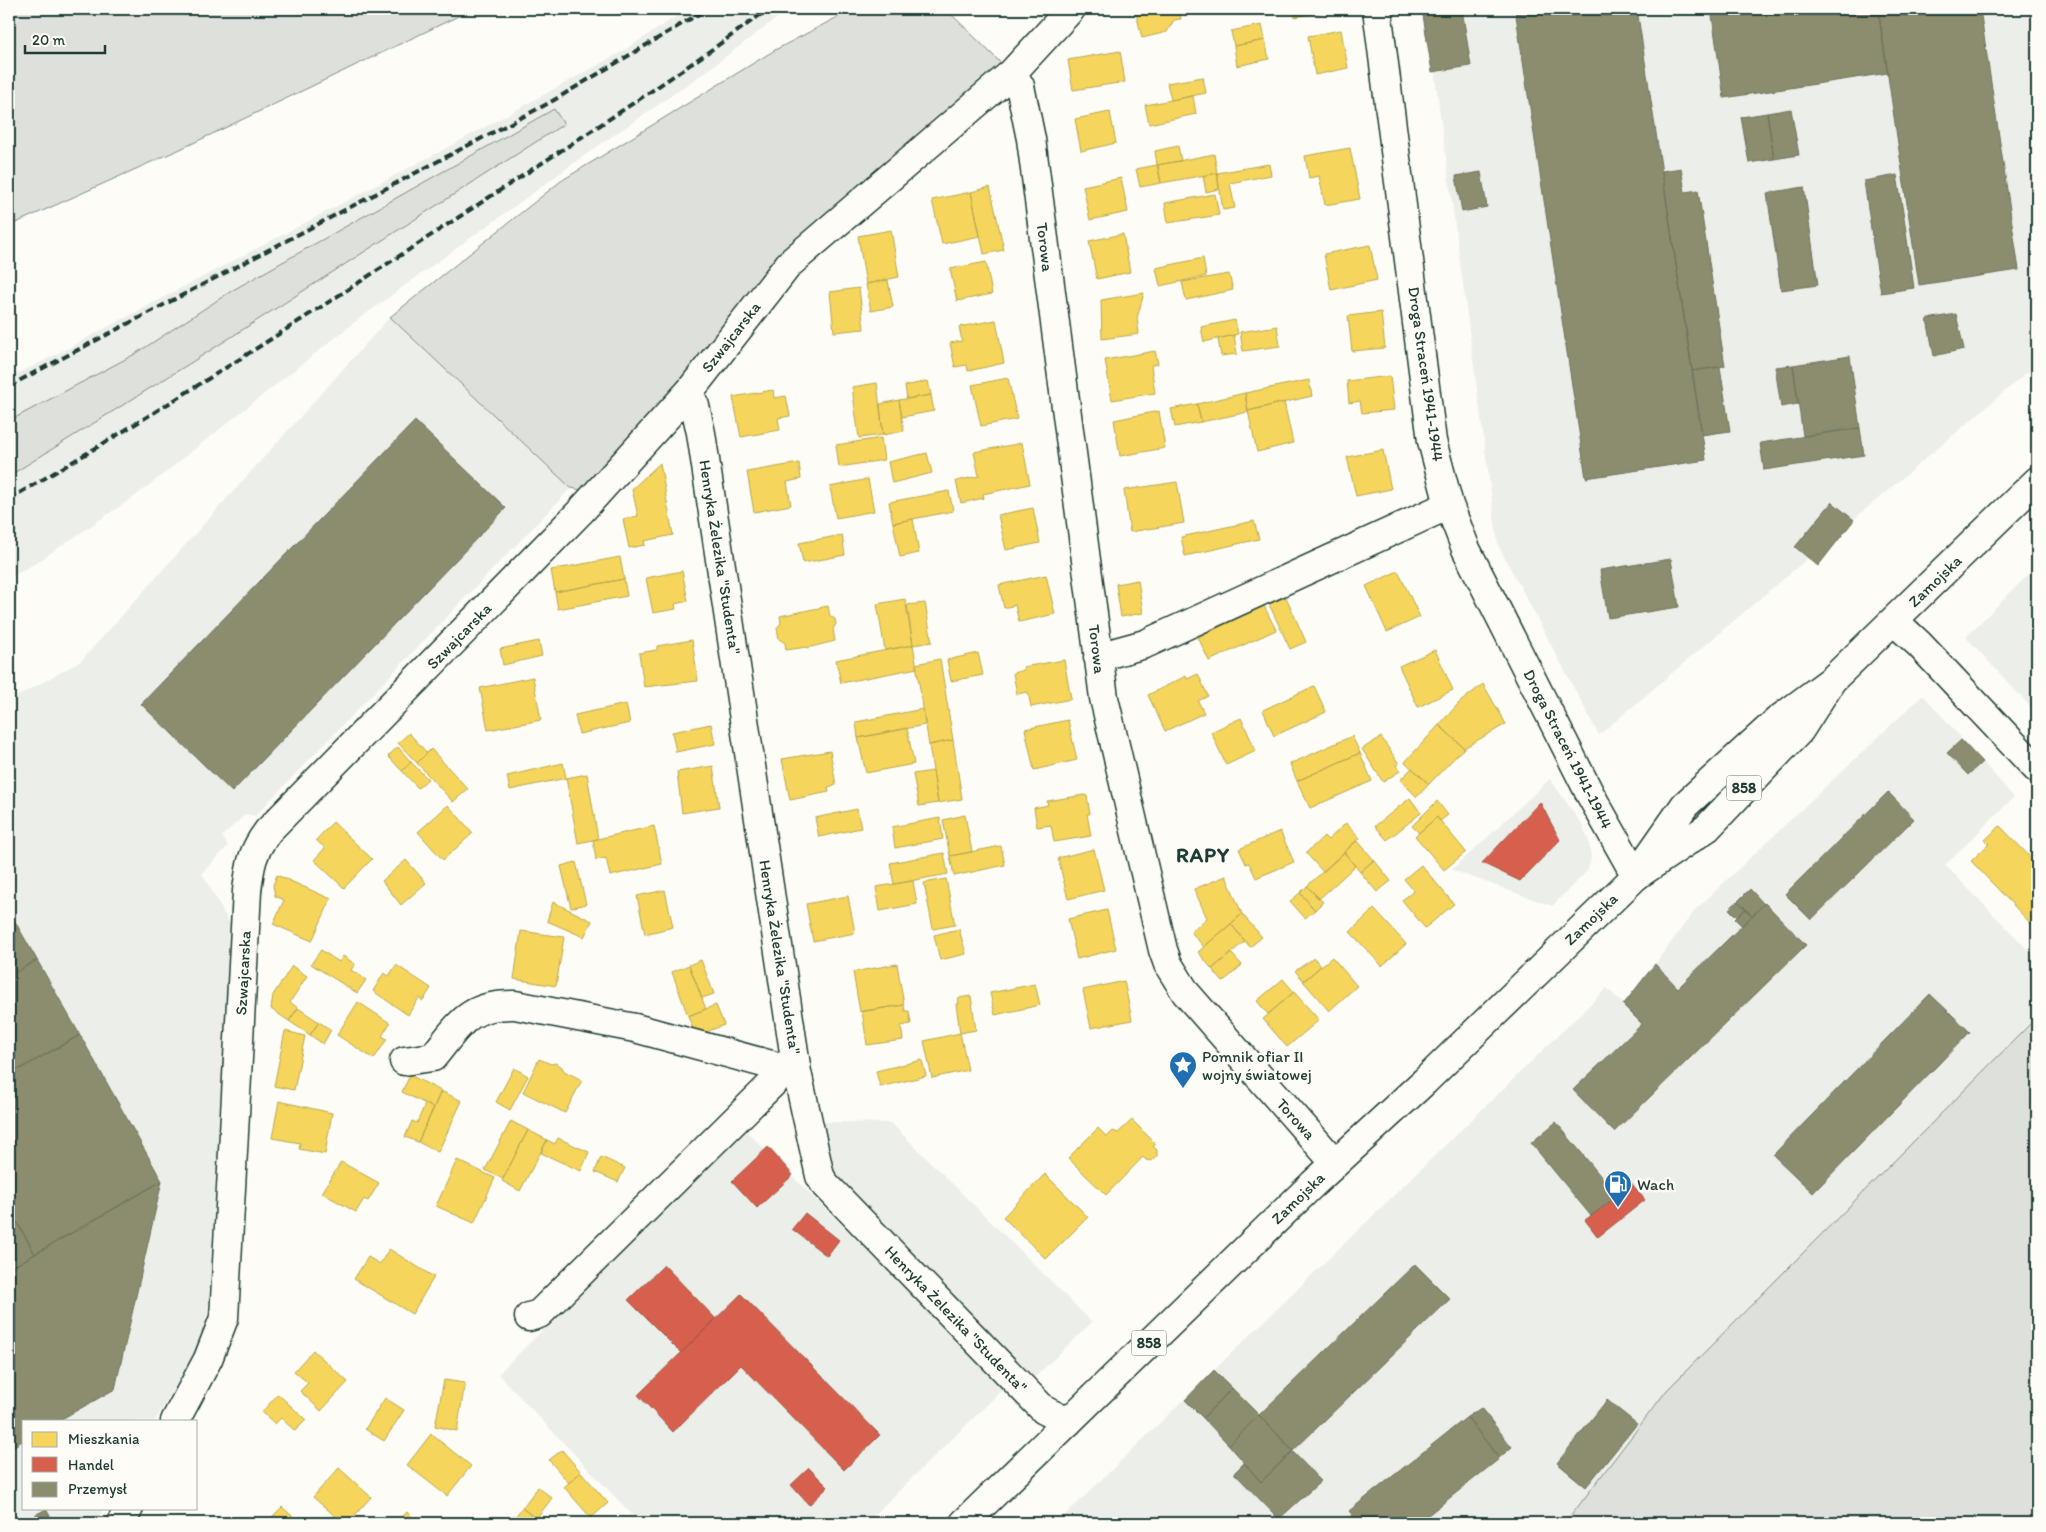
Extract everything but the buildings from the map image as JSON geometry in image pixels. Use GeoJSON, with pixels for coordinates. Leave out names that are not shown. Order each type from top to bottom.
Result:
{"type":"FeatureCollection","features":[{"type":"Feature","properties":{"kind":"street","name":"Szwajcarska"},"geometry":{"type":"LineString","coordinates":[[176,1420],[208,1359],[224,1318],[247,891],[249,870],[256,847],[268,831],[580,512],[689,392],[789,264],[1012,73],[1071,9]]}},
{"type":"Feature","properties":{"kind":"street","name":"Droga Straceń 1941-1944"},"geometry":{"type":"LineString","coordinates":[[1376,9],[1432,441],[1449,505],[1470,558],[1590,794],[1636,876]]}},
{"type":"Feature","properties":{"kind":"street","name":"Torowa"},"geometry":{"type":"LineString","coordinates":[[1012,73],[1020,86],[1031,138],[1104,698],[1168,964],[1186,993],[1335,1163]]}},
{"type":"Feature","properties":{"kind":"street","name":"Henryka Żelezika \"Studenta\""},"geometry":{"type":"LineString","coordinates":[[689,392],[695,406],[701,433],[792,1070],[820,1176],[824,1184],[1044,1410],[1068,1422]]}},
{"type":"Feature","properties":{"kind":"street","name":"Zamojska"},"geometry":{"type":"LineString","coordinates":[[964,1523],[1335,1163],[1425,1081],[1636,876],[1685,805],[1778,720],[1832,680],[2037,481]]}},
{"type":"Feature","properties":{"kind":"street"},"geometry":{"type":"LineString","coordinates":[[1098,658],[1145,644],[1449,505]]}},
{"type":"Feature","properties":{"kind":"street"},"geometry":{"type":"LineString","coordinates":[[1894,621],[1919,644],[2037,769]]}},
{"type":"Feature","properties":{"kind":"street"},"geometry":{"type":"LineString","coordinates":[[404,1061],[433,1057],[459,1024],[477,1009],[496,1004],[515,1005],[635,1028],[792,1070]]}},
{"type":"Feature","properties":{"kind":"street"},"geometry":{"type":"LineString","coordinates":[[529,1317],[539,1314],[792,1070]]}},
{"type":"Feature","properties":{"kind":"street"},"geometry":{"type":"LineString","coordinates":[[121,1523],[128,1510]]}},
{"type":"Feature","properties":{"kind":"shaded area"},"geometry":{"type":"Polygon","coordinates":[[[9,9],[473,9],[187,146],[9,226],[9,9]]]}},
{"type":"Feature","properties":{"kind":"shaded area"},"geometry":{"type":"Polygon","coordinates":[[[688,9],[789,9],[701,75],[585,155],[356,321],[138,494],[36,563],[9,578],[9,377],[32,367],[456,143],[623,51],[688,9]]]}},
{"type":"Feature","properties":{"kind":"shaded area"},"geometry":{"type":"Polygon","coordinates":[[[853,9],[946,9],[1005,67],[693,371],[581,490],[571,488],[390,317],[561,181],[775,50],[853,9]]]}},
{"type":"Feature","properties":{"kind":"shaded area"},"geometry":{"type":"Polygon","coordinates":[[[1426,9],[2037,9],[2037,364],[1599,735],[1498,545],[1426,9]]]}},
{"type":"Feature","properties":{"kind":"shaded area"},"geometry":{"type":"Polygon","coordinates":[[[554,109],[564,124],[200,357],[9,476],[9,421],[135,354],[233,290],[554,109]]]}},
{"type":"Feature","properties":{"kind":"shaded area"},"geometry":{"type":"Polygon","coordinates":[[[390,317],[571,488],[255,816],[246,814],[222,836],[228,846],[202,873],[232,928],[208,1310],[203,1335],[192,1358],[156,1420],[22,1420],[22,1510],[103,1510],[95,1523],[9,1523],[9,701],[81,661],[390,317]]]}},
{"type":"Feature","properties":{"kind":"shaded area"},"geometry":{"type":"Polygon","coordinates":[[[2037,566],[2037,714],[1966,637],[2037,566]]]}},
{"type":"Feature","properties":{"kind":"shaded area"},"geometry":{"type":"Polygon","coordinates":[[[1923,695],[2014,797],[1945,865],[2037,959],[2037,1017],[1667,1390],[1570,1517],[1536,1523],[1057,1523],[1607,988],[1624,1005],[1696,909],[1923,695]]]}},
{"type":"Feature","properties":{"kind":"shaded area"},"geometry":{"type":"Polygon","coordinates":[[[1550,779],[1583,826],[1589,842],[1591,859],[1587,871],[1552,906],[1452,870],[1550,779]]]}},
{"type":"Feature","properties":{"kind":"shaded area"},"geometry":{"type":"Polygon","coordinates":[[[2037,1017],[2037,1523],[1536,1523],[1570,1517],[1667,1390],[2037,1017]]]}},
{"type":"Feature","properties":{"kind":"shaded area"},"geometry":{"type":"Polygon","coordinates":[[[821,1122],[891,1123],[1092,1322],[1032,1380],[829,1173],[821,1122]]]}},
{"type":"Feature","properties":{"kind":"shaded area"},"geometry":{"type":"Polygon","coordinates":[[[746,1131],[1000,1380],[1002,1390],[866,1523],[640,1523],[498,1374],[746,1131]]]}},
{"type":"Feature","properties":{"kind":"railway"},"geometry":{"type":"LineString","coordinates":[[9,386],[549,103],[707,9]]}},
{"type":"Feature","properties":{"kind":"railway"},"geometry":{"type":"LineString","coordinates":[[9,499],[180,397],[348,290],[615,115],[768,9]]}},
{"type":"Feature","properties":{"kind":"place","name":"Pomnik ofiar II wojny światowej"},"geometry":{"type":"Point","coordinates":[1183,1089]}},
{"type":"Feature","properties":{"kind":"place","name":"Wach"},"geometry":{"type":"Point","coordinates":[1618,1208]}},
{"type":"Feature","properties":{"kind":"district","name":"RAPY"},"geometry":{"type":"Point","coordinates":[1203,854]}}]}
